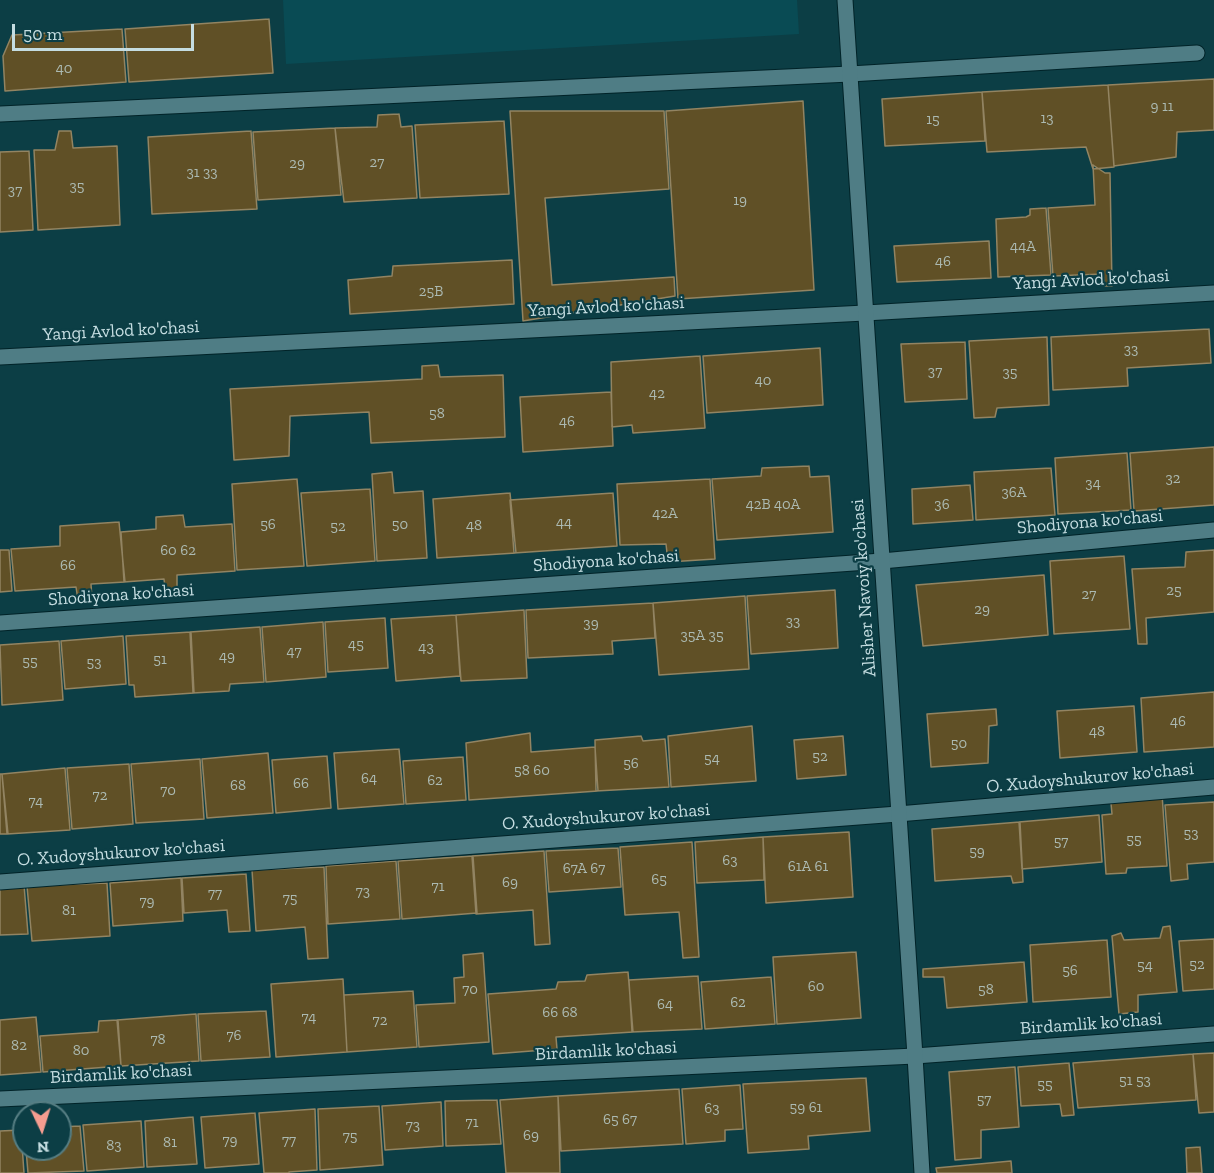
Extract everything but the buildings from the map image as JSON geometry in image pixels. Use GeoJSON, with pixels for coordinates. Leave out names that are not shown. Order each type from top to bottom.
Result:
{"type":"FeatureCollection","features":[{"type":"Feature","properties":{"kind":"street","name":"Alisher Navoiy ko'chasi"},"geometry":{"type":"LineString","coordinates":[[845,0],[922,1173]]}},
{"type":"Feature","properties":{"kind":"street"},"geometry":{"type":"LineString","coordinates":[[0,114],[850,74],[1197,54]]}},
{"type":"Feature","properties":{"kind":"street","name":"Yangi Avlod ko'chasi"},"geometry":{"type":"LineString","coordinates":[[0,357],[1214,293]]}},
{"type":"Feature","properties":{"kind":"street","name":"Shodiyona ko'chasi"},"geometry":{"type":"LineString","coordinates":[[0,623],[882,561],[1214,530]]}},
{"type":"Feature","properties":{"kind":"street","name":"O. Xudoyshukurov ko'chasi"},"geometry":{"type":"LineString","coordinates":[[0,882],[1214,788]]}},
{"type":"Feature","properties":{"kind":"street","name":"Birdamlik ko'chasi"},"geometry":{"type":"LineString","coordinates":[[0,1099],[915,1056],[1214,1034]]}},
{"type":"Feature","properties":{"kind":"shaded area"},"geometry":{"type":"Polygon","coordinates":[[[283,0],[797,0],[799,34],[286,64],[283,0]]]}}]}
